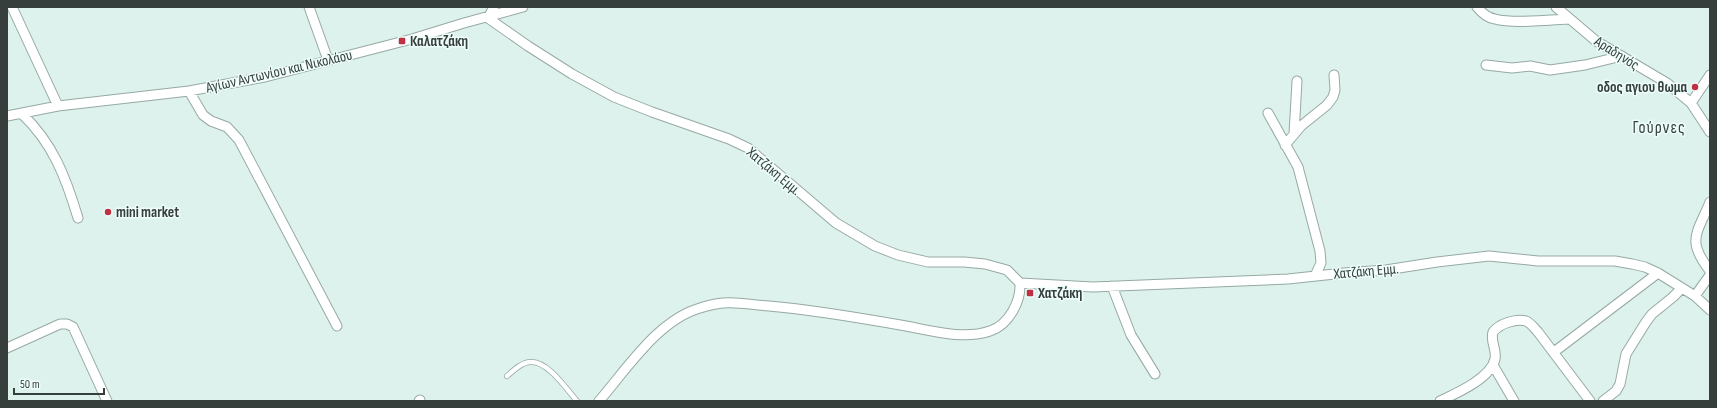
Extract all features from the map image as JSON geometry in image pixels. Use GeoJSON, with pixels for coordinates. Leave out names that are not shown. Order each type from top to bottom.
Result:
{"type":"FeatureCollection","features":[{"type":"Feature","properties":{"kind":"street"},"geometry":{"type":"LineString","coordinates":[[12,7],[58,106]]}},
{"type":"Feature","properties":{"kind":"street"},"geometry":{"type":"LineString","coordinates":[[309,7],[328,60]]}},
{"type":"Feature","properties":{"kind":"street"},"geometry":{"type":"LineString","coordinates":[[488,18],[494,7]]}},
{"type":"Feature","properties":{"kind":"street","name":"Αγίων Αντωνίου και Νικολάου"},"geometry":{"type":"LineString","coordinates":[[7,116],[58,106],[189,91],[265,77],[412,38],[464,22],[488,18],[523,7]]}},
{"type":"Feature","properties":{"kind":"street"},"geometry":{"type":"LineString","coordinates":[[1477,7],[1493,19],[1507,21],[1569,19]]}},
{"type":"Feature","properties":{"kind":"street","name":"Αραδηνός"},"geometry":{"type":"LineString","coordinates":[[1556,7],[1596,41],[1667,83],[1691,103],[1710,132]]}},
{"type":"Feature","properties":{"kind":"street","name":"Χατζάκη Εμμ."},"geometry":{"type":"LineString","coordinates":[[488,18],[572,74],[614,97],[729,139],[748,148],[836,223],[875,246],[898,255],[928,262],[964,262],[985,264],[1007,270],[1020,282],[1112,286],[1288,279],[1386,270],[1489,256],[1538,261],[1615,261],[1645,267],[1658,273],[1702,298],[1710,310]]}},
{"type":"Feature","properties":{"kind":"street"},"geometry":{"type":"LineString","coordinates":[[1486,65],[1512,68],[1530,66],[1550,70],[1585,65],[1622,56]]}},
{"type":"Feature","properties":{"kind":"street"},"geometry":{"type":"LineString","coordinates":[[1285,145],[1301,126],[1328,105],[1335,90],[1334,75]]}},
{"type":"Feature","properties":{"kind":"street"},"geometry":{"type":"LineString","coordinates":[[1691,103],[1710,75]]}},
{"type":"Feature","properties":{"kind":"street"},"geometry":{"type":"LineString","coordinates":[[1294,134],[1298,81]]}},
{"type":"Feature","properties":{"kind":"street"},"geometry":{"type":"LineString","coordinates":[[189,91],[203,115],[211,121],[227,127],[239,140],[337,326]]}},
{"type":"Feature","properties":{"kind":"street"},"geometry":{"type":"LineString","coordinates":[[1268,113],[1298,167],[1316,231],[1321,264],[1315,276]]}},
{"type":"Feature","properties":{"kind":"street"},"geometry":{"type":"LineString","coordinates":[[22,114],[44,137],[54,154],[71,195],[78,218]]}},
{"type":"Feature","properties":{"kind":"street"},"geometry":{"type":"LineString","coordinates":[[1710,202],[1695,241],[1696,250],[1700,258],[1710,271]]}},
{"type":"Feature","properties":{"kind":"street"},"geometry":{"type":"LineString","coordinates":[[1554,352],[1658,273]]}},
{"type":"Feature","properties":{"kind":"street"},"geometry":{"type":"LineString","coordinates":[[1702,298],[1710,276]]}},
{"type":"Feature","properties":{"kind":"street"},"geometry":{"type":"LineString","coordinates":[[599,401],[655,335],[674,320],[698,308],[725,302],[742,302],[807,310],[930,331],[970,335],[990,331],[1004,322],[1021,293],[1020,282]]}},
{"type":"Feature","properties":{"kind":"street"},"geometry":{"type":"LineString","coordinates":[[1112,286],[1127,328],[1155,374]]}},
{"type":"Feature","properties":{"kind":"street"},"geometry":{"type":"LineString","coordinates":[[1603,401],[1616,391],[1620,384],[1626,354],[1646,322],[1652,314],[1673,298],[1682,288]]}},
{"type":"Feature","properties":{"kind":"street"},"geometry":{"type":"LineString","coordinates":[[1440,401],[1487,374],[1493,365],[1495,357],[1495,351],[1491,342],[1493,332],[1501,325],[1521,320],[1530,324],[1554,352],[1590,401]]}},
{"type":"Feature","properties":{"kind":"street"},"geometry":{"type":"LineString","coordinates":[[7,348],[60,324],[73,326],[107,401]]}},
{"type":"Feature","properties":{"kind":"street"},"geometry":{"type":"LineString","coordinates":[[1493,365],[1514,401]]}},
{"type":"Feature","properties":{"kind":"lane"},"geometry":{"type":"LineString","coordinates":[[507,376],[524,363],[532,361],[552,373],[577,401]]}},
{"type":"Feature","properties":{"kind":"place","name":"Καλατζάκη"},"geometry":{"type":"Point","coordinates":[402,41]}},
{"type":"Feature","properties":{"kind":"place","name":"οδος αγιου θωμα"},"geometry":{"type":"Point","coordinates":[1695,87]}},
{"type":"Feature","properties":{"kind":"place","name":"mini market"},"geometry":{"type":"Point","coordinates":[108,212]}},
{"type":"Feature","properties":{"kind":"place","name":"Χατζάκη"},"geometry":{"type":"Point","coordinates":[1030,293]}},
{"type":"Feature","properties":{"kind":"district","name":"Γούρνες"},"geometry":{"type":"Point","coordinates":[1659,127]}}]}
